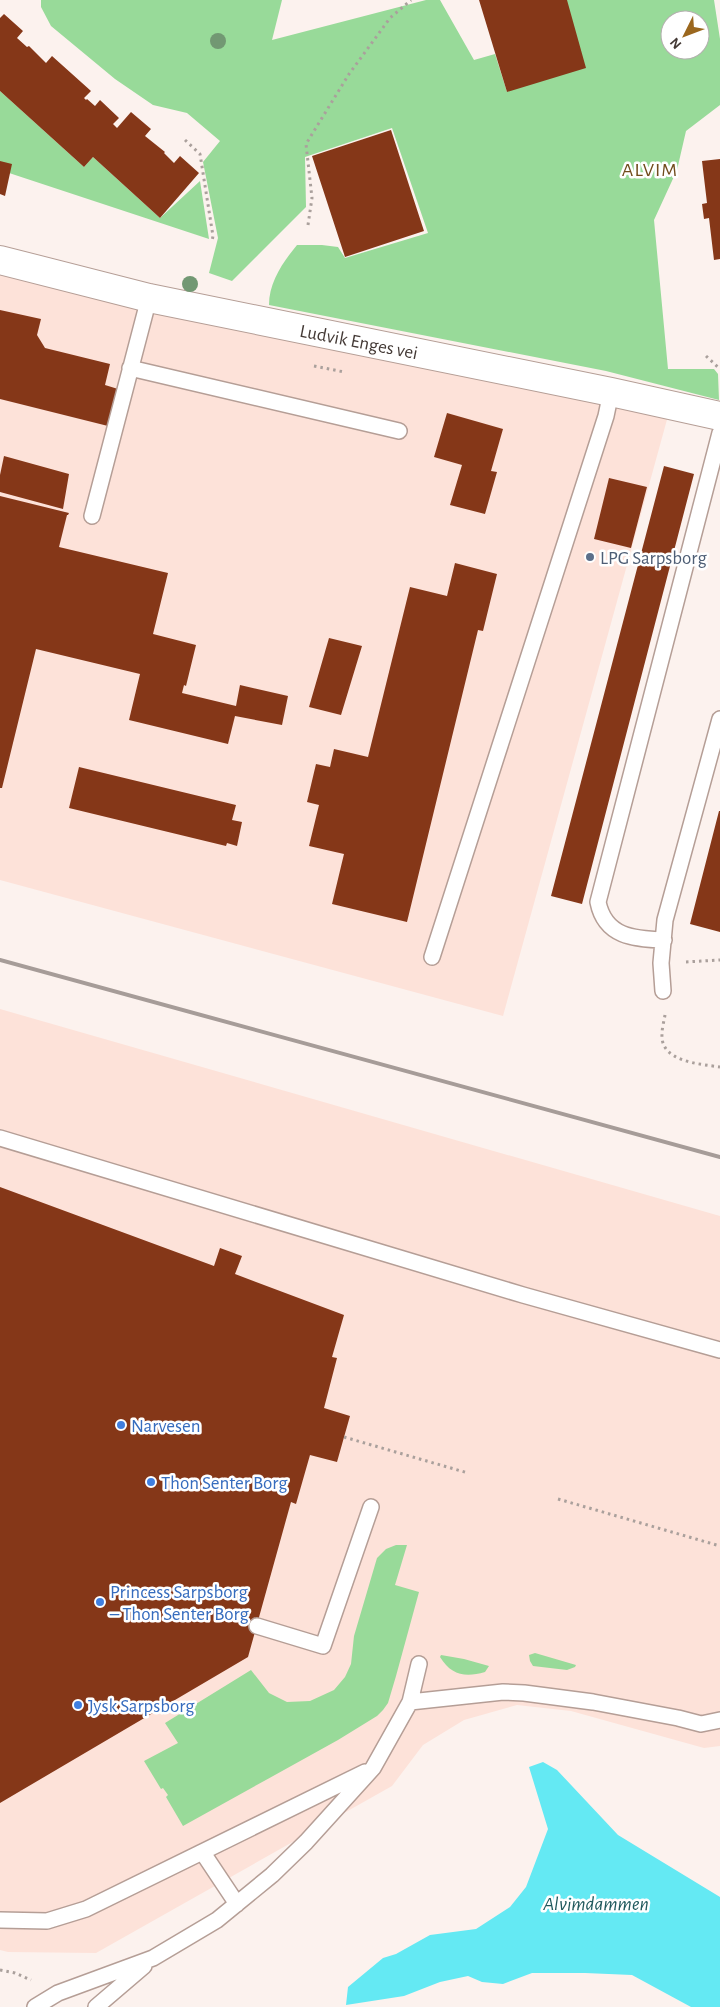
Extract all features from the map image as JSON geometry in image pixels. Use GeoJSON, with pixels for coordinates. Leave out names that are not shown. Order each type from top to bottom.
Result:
{"type":"FeatureCollection","features":[{"type":"Feature","properties":{"kind":"street","name":"Ludvik Enges vei"},"geometry":{"type":"LineString","coordinates":[[0,260],[148,298],[720,416]]}},
{"type":"Feature","properties":{"kind":"lane"},"geometry":{"type":"LineString","coordinates":[[92,516],[148,298]]}},
{"type":"Feature","properties":{"kind":"lane"},"geometry":{"type":"LineString","coordinates":[[130,368],[399,431]]}},
{"type":"Feature","properties":{"kind":"lane"},"geometry":{"type":"LineString","coordinates":[[432,957],[606,416],[611,392]]}},
{"type":"Feature","properties":{"kind":"lane"},"geometry":{"type":"LineString","coordinates":[[664,940],[632,938],[612,928],[601,916],[598,902],[720,433]]}},
{"type":"Feature","properties":{"kind":"lane"},"geometry":{"type":"LineString","coordinates":[[663,991],[661,963],[665,920],[720,719]]}},
{"type":"Feature","properties":{"kind":"lane"},"geometry":{"type":"LineString","coordinates":[[0,1138],[523,1295],[720,1350]]}},
{"type":"Feature","properties":{"kind":"lane"},"geometry":{"type":"LineString","coordinates":[[257,1626],[323,1646],[371,1507]]}},
{"type":"Feature","properties":{"kind":"lane"},"geometry":{"type":"LineString","coordinates":[[96,2007],[153,1958],[217,1920],[306,1842],[373,1768],[410,1702],[419,1664]]}},
{"type":"Feature","properties":{"kind":"lane"},"geometry":{"type":"LineString","coordinates":[[410,1702],[503,1692],[524,1693],[593,1702],[700,1724],[720,1720]]}},
{"type":"Feature","properties":{"kind":"lane"},"geometry":{"type":"LineString","coordinates":[[0,1920],[47,1921],[86,1909],[373,1768]]}},
{"type":"Feature","properties":{"kind":"lane"},"geometry":{"type":"LineString","coordinates":[[203,1853],[237,1904]]}},
{"type":"Feature","properties":{"kind":"lane"},"geometry":{"type":"LineString","coordinates":[[35,2007],[58,1993],[153,1958]]}},
{"type":"Feature","properties":{"kind":"path"},"geometry":{"type":"LineString","coordinates":[[308,225],[312,198],[306,144],[349,74],[384,26],[390,18],[411,0]]}},
{"type":"Feature","properties":{"kind":"path"},"geometry":{"type":"LineString","coordinates":[[185,140],[200,154],[213,236],[212,241]]}},
{"type":"Feature","properties":{"kind":"path"},"geometry":{"type":"LineString","coordinates":[[706,356],[720,370]]}},
{"type":"Feature","properties":{"kind":"path"},"geometry":{"type":"LineString","coordinates":[[661,963],[720,960]]}},
{"type":"Feature","properties":{"kind":"path"},"geometry":{"type":"LineString","coordinates":[[663,991],[666,1007],[661,1035],[664,1048],[676,1058],[720,1067]]}},
{"type":"Feature","properties":{"kind":"path"},"geometry":{"type":"LineString","coordinates":[[344,1437],[468,1472]]}},
{"type":"Feature","properties":{"kind":"path"},"geometry":{"type":"LineString","coordinates":[[558,1499],[720,1546]]}},
{"type":"Feature","properties":{"kind":"shaded area"},"geometry":{"type":"Polygon","coordinates":[[[0,260],[671,405],[503,1016],[0,880],[0,260]]]}},
{"type":"Feature","properties":{"kind":"shaded area"},"geometry":{"type":"Polygon","coordinates":[[[0,1009],[720,1216],[720,1746],[704,1748],[571,1711],[517,1705],[464,1720],[423,1745],[392,1786],[96,1953],[8,1952],[0,1950],[0,1009]]]}},
{"type":"Feature","properties":{"kind":"green space"},"geometry":{"type":"Polygon","coordinates":[[[41,0],[282,0],[272,40],[426,0],[440,0],[474,60],[495,54],[507,92],[566,0],[714,0],[720,39],[720,105],[686,131],[677,170],[654,220],[668,369],[714,369],[718,374],[719,400],[606,371],[269,305],[274,280],[282,265],[297,245],[338,247],[345,258],[428,233],[392,128],[305,157],[306,207],[232,281],[209,273],[218,238],[203,162],[220,141],[187,113],[153,105],[115,79],[51,26],[41,7],[41,0]]]}},
{"type":"Feature","properties":{"kind":"green space"},"geometry":{"type":"Polygon","coordinates":[[[0,91],[84,167],[93,157],[160,218],[200,181],[209,239],[0,170],[0,91]]]}},
{"type":"Feature","properties":{"kind":"green space"},"geometry":{"type":"Polygon","coordinates":[[[396,1545],[407,1545],[395,1585],[419,1592],[388,1703],[383,1710],[377,1716],[338,1740],[183,1826],[166,1797],[168,1795],[163,1788],[161,1789],[144,1761],[178,1743],[165,1723],[251,1670],[269,1693],[287,1702],[310,1701],[334,1690],[345,1677],[351,1664],[354,1636],[377,1558],[386,1549],[396,1545]]]}},
{"type":"Feature","properties":{"kind":"green space"},"geometry":{"type":"Polygon","coordinates":[[[535,1653],[576,1665],[567,1670],[533,1666],[529,1655],[535,1653]]]}},
{"type":"Feature","properties":{"kind":"green space"},"geometry":{"type":"Polygon","coordinates":[[[441,1655],[489,1666],[485,1672],[478,1674],[459,1674],[444,1663],[440,1657],[441,1655]]]}},
{"type":"Feature","properties":{"kind":"water","name":"Alvimdammen"},"geometry":{"type":"Polygon","coordinates":[[[543,1762],[557,1770],[618,1835],[720,1897],[720,2007],[691,2007],[632,1975],[585,1973],[532,1973],[503,1984],[482,1982],[468,1976],[440,1982],[404,1996],[346,2005],[348,1987],[383,1958],[396,1954],[430,1935],[476,1929],[510,1907],[526,1887],[548,1829],[529,1767],[543,1762]]]}},
{"type":"Feature","properties":{"kind":"building"},"geometry":{"type":"Polygon","coordinates":[[[479,0],[567,0],[586,68],[507,92],[479,0]]]}},
{"type":"Feature","properties":{"kind":"building"},"geometry":{"type":"Polygon","coordinates":[[[4,14],[23,31],[17,38],[27,47],[29,46],[46,63],[52,56],[91,91],[84,98],[86,100],[95,106],[100,100],[119,118],[113,124],[117,128],[131,112],[151,129],[145,136],[165,152],[174,163],[180,156],[199,173],[160,218],[93,157],[84,167],[0,91],[0,18],[4,14]]]}},
{"type":"Feature","properties":{"kind":"building"},"geometry":{"type":"Polygon","coordinates":[[[391,130],[424,231],[345,257],[312,156],[391,130]]]}},
{"type":"Feature","properties":{"kind":"building"},"geometry":{"type":"Polygon","coordinates":[[[720,159],[720,259],[714,260],[709,218],[704,219],[702,204],[707,203],[702,161],[720,159]]]}},
{"type":"Feature","properties":{"kind":"building"},"geometry":{"type":"Polygon","coordinates":[[[0,161],[12,164],[5,196],[0,194],[0,161]]]}},
{"type":"Feature","properties":{"kind":"building"},"geometry":{"type":"Polygon","coordinates":[[[0,310],[41,319],[37,335],[45,348],[110,364],[105,385],[118,389],[108,426],[0,399],[0,310]]]}},
{"type":"Feature","properties":{"kind":"building"},"geometry":{"type":"Polygon","coordinates":[[[447,413],[503,429],[491,471],[497,472],[485,514],[450,505],[462,465],[434,457],[447,413]]]}},
{"type":"Feature","properties":{"kind":"building"},"geometry":{"type":"Polygon","coordinates":[[[4,456],[69,474],[63,509],[0,492],[0,475],[4,456]]]}},
{"type":"Feature","properties":{"kind":"building"},"geometry":{"type":"Polygon","coordinates":[[[664,466],[694,474],[582,904],[551,896],[664,466]]]}},
{"type":"Feature","properties":{"kind":"building"},"geometry":{"type":"Polygon","coordinates":[[[609,478],[647,487],[631,548],[594,539],[609,478]]]}},
{"type":"Feature","properties":{"kind":"building"},"geometry":{"type":"Polygon","coordinates":[[[0,496],[69,513],[59,547],[168,573],[153,634],[196,645],[186,686],[184,685],[182,693],[236,706],[240,685],[288,696],[282,725],[235,716],[228,744],[129,720],[140,674],[36,649],[2,788],[0,788],[0,496]]]}},
{"type":"Feature","properties":{"kind":"building"},"geometry":{"type":"Polygon","coordinates":[[[455,563],[497,574],[483,631],[478,630],[407,922],[332,904],[344,854],[309,846],[319,805],[307,802],[316,764],[330,767],[334,749],[368,757],[410,587],[447,596],[455,563]]]}},
{"type":"Feature","properties":{"kind":"building"},"geometry":{"type":"Polygon","coordinates":[[[329,638],[362,646],[341,715],[309,707],[329,638]]]}},
{"type":"Feature","properties":{"kind":"building"},"geometry":{"type":"Polygon","coordinates":[[[79,767],[236,805],[232,820],[242,822],[237,846],[227,843],[226,846],[69,808],[79,767]]]}},
{"type":"Feature","properties":{"kind":"building"},"geometry":{"type":"Polygon","coordinates":[[[720,811],[720,932],[690,924],[720,811]]]}},
{"type":"Feature","properties":{"kind":"building","name":"Thon Senter Borg"},"geometry":{"type":"Polygon","coordinates":[[[0,1187],[214,1266],[220,1248],[242,1256],[235,1274],[344,1315],[332,1357],[337,1358],[324,1408],[350,1416],[337,1462],[310,1455],[296,1504],[291,1502],[248,1657],[0,1803],[0,1187]]]}},
{"type":"Feature","properties":{"kind":"railway"},"geometry":{"type":"LineString","coordinates":[[0,960],[720,1157]]}},
{"type":"Feature","properties":{"kind":"place","name":"LPG Sarpsborg"},"geometry":{"type":"Point","coordinates":[590,557]}},
{"type":"Feature","properties":{"kind":"place","name":"Narvesen"},"geometry":{"type":"Point","coordinates":[121,1425]}},
{"type":"Feature","properties":{"kind":"place","name":"Thon Senter Borg"},"geometry":{"type":"Point","coordinates":[151,1482]}},
{"type":"Feature","properties":{"kind":"place","name":"Princess Sarpsborg – Thon Senter Borg"},"geometry":{"type":"Point","coordinates":[100,1602]}},
{"type":"Feature","properties":{"kind":"place","name":"Jysk Sarpsborg"},"geometry":{"type":"Point","coordinates":[78,1705]}},
{"type":"Feature","properties":{"kind":"district","name":"ALVIM"},"geometry":{"type":"Point","coordinates":[650,169]}}]}
